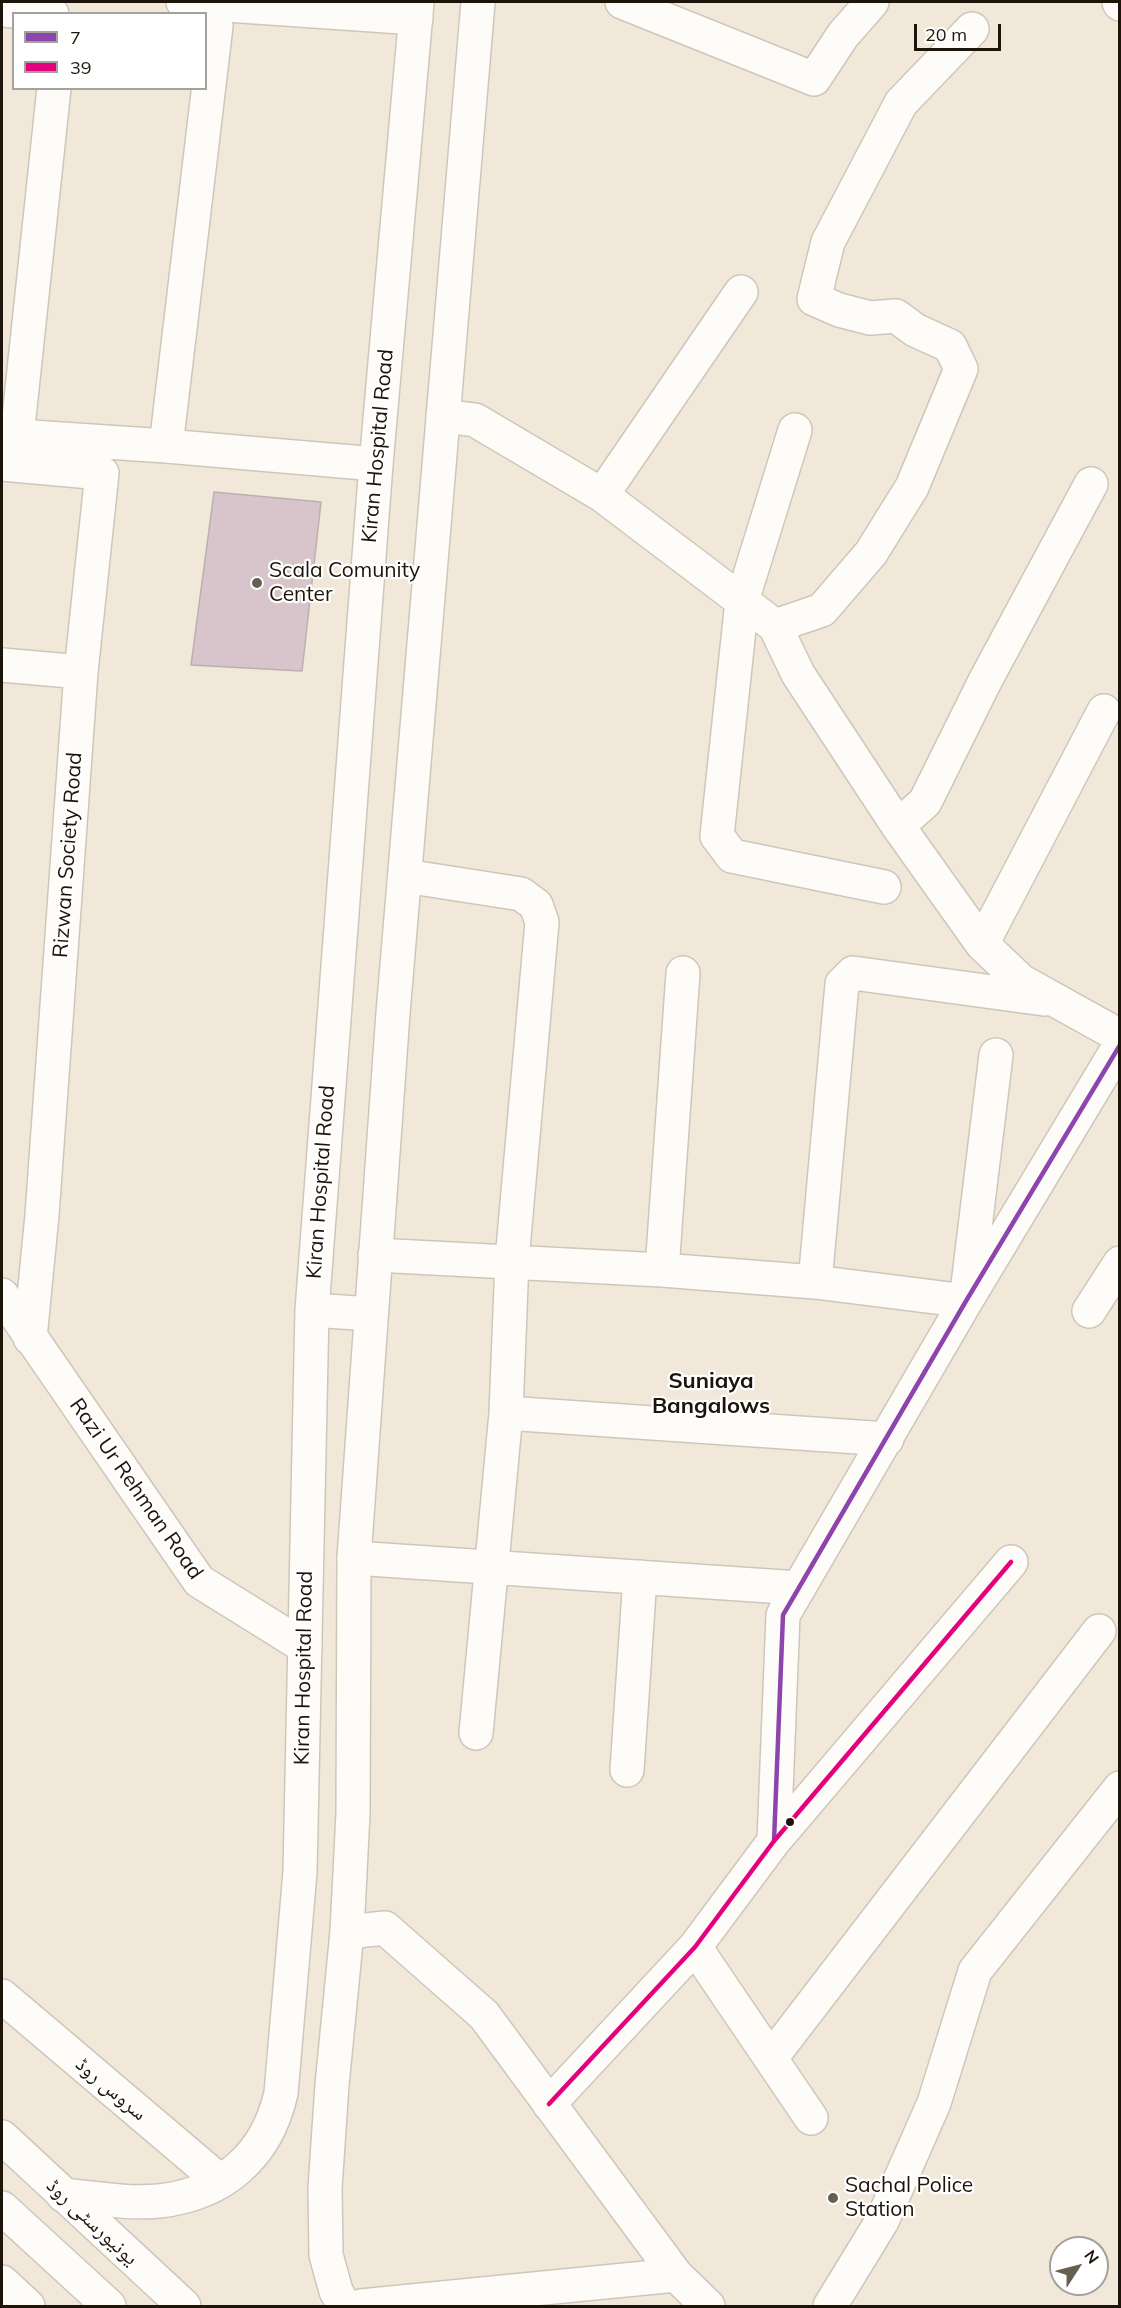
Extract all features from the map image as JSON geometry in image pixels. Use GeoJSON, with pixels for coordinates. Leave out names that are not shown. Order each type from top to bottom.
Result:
{"type":"FeatureCollection","features":[{"type":"Feature","properties":{"kind":"street"},"geometry":{"type":"LineString","coordinates":[[183,2],[417,10]]}},
{"type":"Feature","properties":{"kind":"street"},"geometry":{"type":"LineString","coordinates":[[344,2307],[336,2291],[326,2255],[325,2188],[347,1932],[353,1813],[354,1558],[405,876],[478,2]]}},
{"type":"Feature","properties":{"kind":"street"},"geometry":{"type":"LineString","coordinates":[[622,2],[814,79],[843,35],[872,2]]}},
{"type":"Feature","properties":{"kind":"street"},"geometry":{"type":"LineString","coordinates":[[2,10],[27,12]]}},
{"type":"Feature","properties":{"kind":"street","name":"Kiran Hospital Road"},"geometry":{"type":"LineString","coordinates":[[63,2195],[160,2201],[182,2196],[220,2181],[247,2162],[269,2132],[281,2093],[300,1872],[312,1310],[376,464],[417,10]]}},
{"type":"Feature","properties":{"kind":"street"},"geometry":{"type":"LineString","coordinates":[[166,446],[216,26],[207,25]]}},
{"type":"Feature","properties":{"kind":"street"},"geometry":{"type":"LineString","coordinates":[[775,626],[822,610],[871,553],[912,487],[961,369],[950,346],[915,330],[896,316],[870,318],[839,310],[814,299],[828,242],[901,103],[972,29]]}},
{"type":"Feature","properties":{"kind":"street"},"geometry":{"type":"LineString","coordinates":[[54,90],[7,445],[166,446],[376,464]]}},
{"type":"Feature","properties":{"kind":"street"},"geometry":{"type":"LineString","coordinates":[[602,495],[741,292]]}},
{"type":"Feature","properties":{"kind":"street"},"geometry":{"type":"LineString","coordinates":[[443,416],[475,420],[602,495],[775,626],[798,674],[897,826],[982,944],[1021,981],[1119,1036]]}},
{"type":"Feature","properties":{"kind":"street"},"geometry":{"type":"LineString","coordinates":[[795,430],[742,601],[717,836],[732,856],[884,887]]}},
{"type":"Feature","properties":{"kind":"street","name":"Rizwan Society Road"},"geometry":{"type":"LineString","coordinates":[[7,445],[102,473],[81,672],[43,1203],[30,1338]]}},
{"type":"Feature","properties":{"kind":"street"},"geometry":{"type":"LineString","coordinates":[[897,826],[925,802],[985,681],[1091,484]]}},
{"type":"Feature","properties":{"kind":"street"},"geometry":{"type":"LineString","coordinates":[[2,665],[81,672]]}},
{"type":"Feature","properties":{"kind":"street"},"geometry":{"type":"LineString","coordinates":[[982,944],[1104,711]]}},
{"type":"Feature","properties":{"kind":"street"},"geometry":{"type":"LineString","coordinates":[[405,876],[521,894],[536,905],[542,922],[512,1260],[506,1413],[476,1733]]}},
{"type":"Feature","properties":{"kind":"street"},"geometry":{"type":"LineString","coordinates":[[662,1270],[684,973]]}},
{"type":"Feature","properties":{"kind":"street"},"geometry":{"type":"LineString","coordinates":[[814,1282],[842,984],[853,973],[1058,1001]]}},
{"type":"Feature","properties":{"kind":"street"},"geometry":{"type":"LineString","coordinates":[[774,1842],[783,1615],[966,1301],[1119,1045]]}},
{"type":"Feature","properties":{"kind":"street"},"geometry":{"type":"LineString","coordinates":[[966,1301],[996,1055]]}},
{"type":"Feature","properties":{"kind":"street"},"geometry":{"type":"LineString","coordinates":[[375,1255],[512,1260],[662,1270],[814,1282],[966,1301]]}},
{"type":"Feature","properties":{"kind":"street"},"geometry":{"type":"LineString","coordinates":[[1089,1311],[1119,1263]]}},
{"type":"Feature","properties":{"kind":"street","name":"Razi Ur Rehman Road"},"geometry":{"type":"LineString","coordinates":[[2,1295],[199,1581],[305,1647]]}},
{"type":"Feature","properties":{"kind":"street"},"geometry":{"type":"LineString","coordinates":[[312,1310],[371,1314]]}},
{"type":"Feature","properties":{"kind":"street"},"geometry":{"type":"LineString","coordinates":[[506,1413],[886,1440]]}},
{"type":"Feature","properties":{"kind":"street"},"geometry":{"type":"LineString","coordinates":[[354,1558],[799,1588]]}},
{"type":"Feature","properties":{"kind":"street"},"geometry":{"type":"LineString","coordinates":[[549,2104],[695,1947],[774,1842],[1011,1562]]}},
{"type":"Feature","properties":{"kind":"street"},"geometry":{"type":"LineString","coordinates":[[627,1770],[640,1577]]}},
{"type":"Feature","properties":{"kind":"street"},"geometry":{"type":"LineString","coordinates":[[771,2058],[1099,1631]]}},
{"type":"Feature","properties":{"kind":"street"},"geometry":{"type":"LineString","coordinates":[[830,2307],[882,2221],[934,2103],[975,1971],[1119,1788]]}},
{"type":"Feature","properties":{"kind":"street"},"geometry":{"type":"LineString","coordinates":[[347,1932],[386,1928],[484,2015],[676,2275],[708,2307]]}},
{"type":"Feature","properties":{"kind":"street"},"geometry":{"type":"LineString","coordinates":[[695,1947],[811,2118]]}},
{"type":"Feature","properties":{"kind":"street","name":"سروس روڈ"},"geometry":{"type":"LineString","coordinates":[[2,1996],[220,2181]]}},
{"type":"Feature","properties":{"kind":"street","name":"یونیورسٹی روڈ"},"geometry":{"type":"LineString","coordinates":[[2,2137],[184,2307]]}},
{"type":"Feature","properties":{"kind":"street"},"geometry":{"type":"LineString","coordinates":[[2,2208],[109,2307]]}},
{"type":"Feature","properties":{"kind":"street"},"geometry":{"type":"LineString","coordinates":[[361,2307],[676,2275]]}},
{"type":"Feature","properties":{"kind":"street"},"geometry":{"type":"LineString","coordinates":[[2,2282],[28,2307]]}},
{"type":"Feature","properties":{"kind":"building","name":"Scala Comunity Center"},"geometry":{"type":"Polygon","coordinates":[[[214,492],[321,502],[302,671],[191,665],[214,492]]]}},
{"type":"Feature","properties":{"kind":"transit line","name":"7"},"geometry":{"type":"LineString","coordinates":[[774,1841],[783,1615],[966,1301],[1120,1045]]}},
{"type":"Feature","properties":{"kind":"transit line","name":"39"},"geometry":{"type":"LineString","coordinates":[[549,2104],[695,1947],[774,1841],[1011,1562]]}},
{"type":"Feature","properties":{"kind":"place","name":"Scala Comunity Center"},"geometry":{"type":"Point","coordinates":[257,583]}},
{"type":"Feature","properties":{"kind":"place","name":"Sachal Police Station"},"geometry":{"type":"Point","coordinates":[833,2198]}},
{"type":"Feature","properties":{"kind":"district","name":"Suniaya Bangalows"},"geometry":{"type":"Point","coordinates":[711,1394]}}]}
